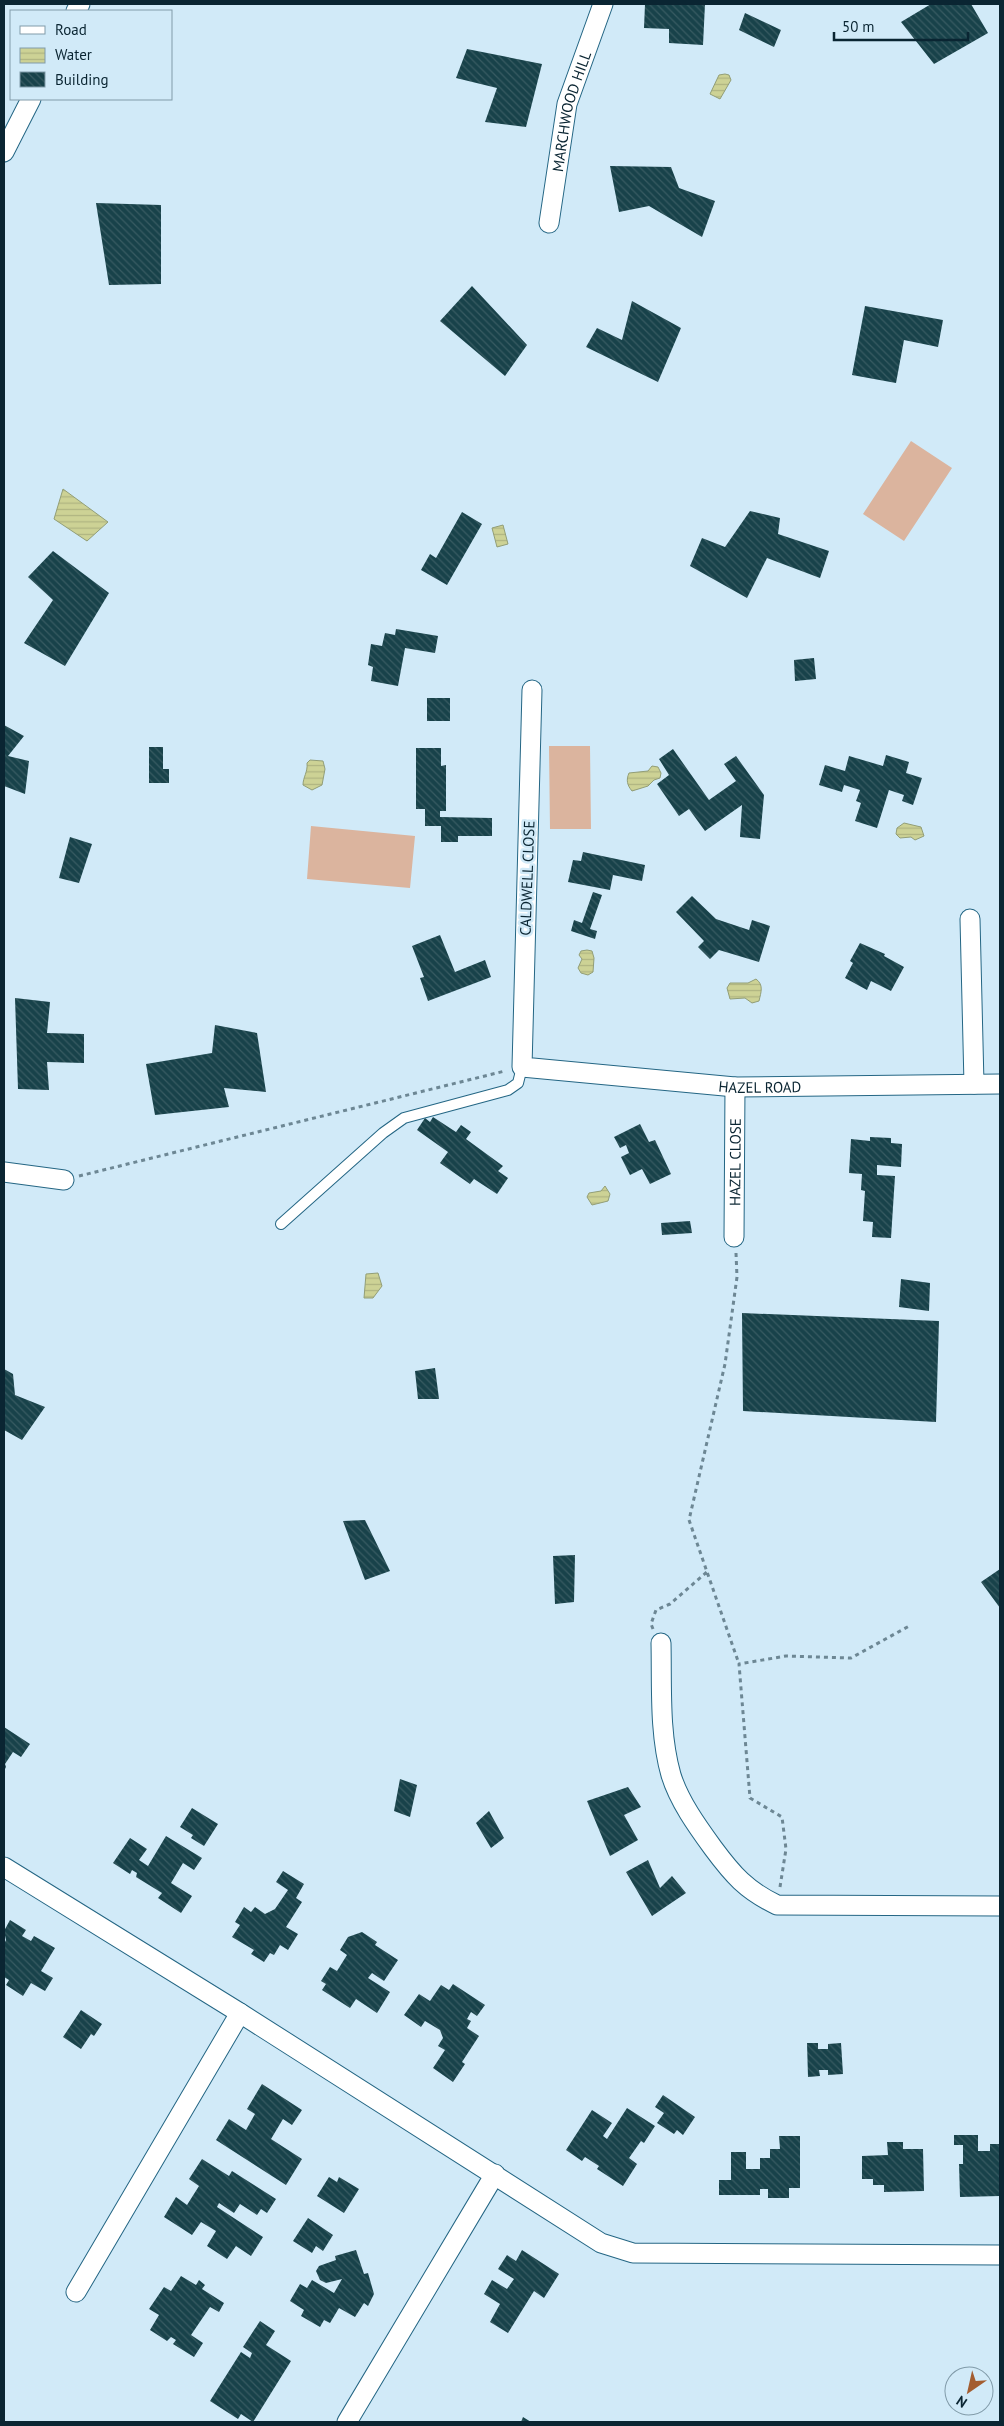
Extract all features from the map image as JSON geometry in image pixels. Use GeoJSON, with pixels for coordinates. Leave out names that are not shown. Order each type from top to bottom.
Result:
{"type":"FeatureCollection","features":[{"type":"Feature","properties":{"kind":"street","name":"MARCHWOOD HILL"},"geometry":{"type":"LineString","coordinates":[[549,223],[567,104],[603,4]]}},
{"type":"Feature","properties":{"kind":"street"},"geometry":{"type":"LineString","coordinates":[[4,152],[30,100]]}},
{"type":"Feature","properties":{"kind":"street","name":"CALDWELL CLOSE"},"geometry":{"type":"LineString","coordinates":[[522,1067],[532,690]]}},
{"type":"Feature","properties":{"kind":"street"},"geometry":{"type":"LineString","coordinates":[[970,919],[974,1084]]}},
{"type":"Feature","properties":{"kind":"street","name":"HAZEL ROAD"},"geometry":{"type":"LineString","coordinates":[[522,1067],[735,1086],[1000,1084]]}},
{"type":"Feature","properties":{"kind":"street","name":"HAZEL CLOSE"},"geometry":{"type":"LineString","coordinates":[[734,1236],[735,1086]]}},
{"type":"Feature","properties":{"kind":"street"},"geometry":{"type":"LineString","coordinates":[[4,1172],[64,1180]]}},
{"type":"Feature","properties":{"kind":"street"},"geometry":{"type":"LineString","coordinates":[[661,1643],[664,1731],[672,1776],[686,1808],[734,1877],[756,1895],[777,1905],[1000,1906]]}},
{"type":"Feature","properties":{"kind":"street"},"geometry":{"type":"LineString","coordinates":[[4,1867],[240,2013],[602,2243],[633,2253],[1000,2255]]}},
{"type":"Feature","properties":{"kind":"street"},"geometry":{"type":"LineString","coordinates":[[76,2292],[240,2013]]}},
{"type":"Feature","properties":{"kind":"street"},"geometry":{"type":"LineString","coordinates":[[347,2422],[495,2174]]}},
{"type":"Feature","properties":{"kind":"lane"},"geometry":{"type":"LineString","coordinates":[[281,1224],[383,1133],[404,1118],[508,1090],[518,1083],[522,1067]]}},
{"type":"Feature","properties":{"kind":"path"},"geometry":{"type":"LineString","coordinates":[[64,1180],[522,1067]]}},
{"type":"Feature","properties":{"kind":"path"},"geometry":{"type":"LineString","coordinates":[[734,1236],[737,1277],[725,1364],[689,1520],[739,1664],[750,1798],[782,1817],[786,1849],[777,1905]]}},
{"type":"Feature","properties":{"kind":"path"},"geometry":{"type":"LineString","coordinates":[[661,1643],[651,1624],[656,1610],[670,1604],[708,1571]]}},
{"type":"Feature","properties":{"kind":"path"},"geometry":{"type":"LineString","coordinates":[[739,1664],[786,1656],[851,1658],[911,1625]]}},
{"type":"Feature","properties":{"kind":"shaded area"},"geometry":{"type":"Polygon","coordinates":[[[911,441],[952,468],[904,541],[863,514],[911,441]]]}},
{"type":"Feature","properties":{"kind":"shaded area"},"geometry":{"type":"Polygon","coordinates":[[[549,746],[590,746],[591,829],[550,829],[549,746]]]}},
{"type":"Feature","properties":{"kind":"shaded area"},"geometry":{"type":"Polygon","coordinates":[[[311,826],[415,836],[410,888],[307,879],[311,826]]]}},
{"type":"Feature","properties":{"kind":"water"},"geometry":{"type":"Polygon","coordinates":[[[719,75],[729,75],[731,80],[720,99],[710,94],[719,75]]]}},
{"type":"Feature","properties":{"kind":"water"},"geometry":{"type":"Polygon","coordinates":[[[63,489],[108,522],[87,541],[54,519],[63,489]]]}},
{"type":"Feature","properties":{"kind":"water"},"geometry":{"type":"Polygon","coordinates":[[[503,525],[508,544],[497,547],[492,528],[503,525]]]}},
{"type":"Feature","properties":{"kind":"water"},"geometry":{"type":"Polygon","coordinates":[[[310,760],[323,761],[325,769],[322,785],[312,790],[303,785],[307,763],[310,760]]]}},
{"type":"Feature","properties":{"kind":"water"},"geometry":{"type":"Polygon","coordinates":[[[652,766],[658,767],[661,773],[660,778],[654,780],[648,786],[632,791],[628,782],[629,773],[648,771],[652,766]]]}},
{"type":"Feature","properties":{"kind":"water"},"geometry":{"type":"Polygon","coordinates":[[[904,823],[921,827],[924,836],[915,840],[911,837],[900,838],[896,834],[897,828],[904,823]]]}},
{"type":"Feature","properties":{"kind":"water"},"geometry":{"type":"Polygon","coordinates":[[[581,951],[592,951],[594,958],[593,972],[588,975],[581,973],[578,968],[582,959],[579,955],[581,951]]]}},
{"type":"Feature","properties":{"kind":"water"},"geometry":{"type":"Polygon","coordinates":[[[756,979],[761,986],[759,1001],[752,1003],[745,998],[730,999],[727,988],[730,983],[748,983],[756,979]]]}},
{"type":"Feature","properties":{"kind":"water"},"geometry":{"type":"Polygon","coordinates":[[[605,1186],[610,1194],[608,1201],[592,1205],[587,1197],[589,1193],[601,1191],[605,1186]]]}},
{"type":"Feature","properties":{"kind":"water"},"geometry":{"type":"Polygon","coordinates":[[[378,1273],[382,1286],[373,1298],[364,1298],[366,1274],[378,1273]]]}},
{"type":"Feature","properties":{"kind":"building"},"geometry":{"type":"Polygon","coordinates":[[[645,4],[705,4],[703,45],[669,43],[669,29],[644,28],[645,4]]]}},
{"type":"Feature","properties":{"kind":"building"},"geometry":{"type":"Polygon","coordinates":[[[931,4],[971,4],[988,33],[934,64],[901,22],[931,4]]]}},
{"type":"Feature","properties":{"kind":"building"},"geometry":{"type":"Polygon","coordinates":[[[745,13],[781,30],[774,47],[739,30],[745,13]]]}},
{"type":"Feature","properties":{"kind":"building"},"geometry":{"type":"Polygon","coordinates":[[[467,49],[542,64],[526,127],[485,122],[497,88],[456,78],[467,49]]]}},
{"type":"Feature","properties":{"kind":"building"},"geometry":{"type":"Polygon","coordinates":[[[610,166],[671,167],[679,188],[715,201],[702,237],[649,206],[619,212],[610,166]]]}},
{"type":"Feature","properties":{"kind":"building"},"geometry":{"type":"Polygon","coordinates":[[[96,203],[161,205],[161,284],[109,285],[96,203]]]}},
{"type":"Feature","properties":{"kind":"building"},"geometry":{"type":"Polygon","coordinates":[[[472,286],[527,345],[505,376],[440,321],[472,286]]]}},
{"type":"Feature","properties":{"kind":"building"},"geometry":{"type":"Polygon","coordinates":[[[632,301],[681,328],[658,382],[586,347],[597,328],[622,340],[632,301]]]}},
{"type":"Feature","properties":{"kind":"building"},"geometry":{"type":"Polygon","coordinates":[[[865,306],[943,320],[938,347],[904,340],[896,383],[852,375],[865,306]]]}},
{"type":"Feature","properties":{"kind":"building"},"geometry":{"type":"Polygon","coordinates":[[[750,511],[780,518],[778,534],[829,551],[820,578],[767,558],[747,598],[690,566],[702,538],[725,547],[750,511]]]}},
{"type":"Feature","properties":{"kind":"building"},"geometry":{"type":"Polygon","coordinates":[[[462,512],[482,524],[447,585],[421,570],[430,554],[436,558],[462,512]]]}},
{"type":"Feature","properties":{"kind":"building"},"geometry":{"type":"Polygon","coordinates":[[[53,551],[109,593],[65,666],[24,643],[53,600],[28,577],[53,551]]]}},
{"type":"Feature","properties":{"kind":"building"},"geometry":{"type":"Polygon","coordinates":[[[396,629],[438,636],[435,653],[405,648],[398,686],[371,681],[373,667],[368,665],[371,644],[382,646],[385,633],[395,635],[396,629]]]}},
{"type":"Feature","properties":{"kind":"building"},"geometry":{"type":"Polygon","coordinates":[[[814,658],[816,679],[795,681],[794,660],[814,658]]]}},
{"type":"Feature","properties":{"kind":"building"},"geometry":{"type":"Polygon","coordinates":[[[427,698],[450,698],[450,721],[427,721],[427,698]]]}},
{"type":"Feature","properties":{"kind":"building"},"geometry":{"type":"Polygon","coordinates":[[[4,725],[24,736],[8,756],[29,761],[25,794],[4,786],[4,725]]]}},
{"type":"Feature","properties":{"kind":"building"},"geometry":{"type":"Polygon","coordinates":[[[149,747],[163,747],[163,769],[169,769],[169,783],[149,783],[149,747]]]}},
{"type":"Feature","properties":{"kind":"building"},"geometry":{"type":"Polygon","coordinates":[[[416,748],[441,748],[441,766],[446,765],[446,811],[440,811],[440,817],[492,818],[492,836],[458,836],[458,842],[441,842],[441,826],[425,826],[425,809],[416,809],[416,748]]]}},
{"type":"Feature","properties":{"kind":"building"},"geometry":{"type":"Polygon","coordinates":[[[673,749],[709,800],[736,781],[724,764],[736,756],[764,795],[760,839],[740,837],[742,805],[705,831],[689,809],[679,816],[657,784],[669,775],[659,759],[673,749]]]}},
{"type":"Feature","properties":{"kind":"building"},"geometry":{"type":"Polygon","coordinates":[[[886,755],[909,762],[906,773],[922,778],[913,805],[902,801],[904,795],[889,790],[877,828],[855,821],[861,803],[856,801],[860,790],[844,785],[842,792],[819,785],[825,765],[845,771],[849,756],[883,766],[886,755]]]}},
{"type":"Feature","properties":{"kind":"building"},"geometry":{"type":"Polygon","coordinates":[[[70,837],[92,844],[79,883],[59,878],[70,837]]]}},
{"type":"Feature","properties":{"kind":"building"},"geometry":{"type":"Polygon","coordinates":[[[583,852],[645,865],[642,881],[613,875],[610,890],[568,882],[573,860],[581,861],[583,852]]]}},
{"type":"Feature","properties":{"kind":"building"},"geometry":{"type":"Polygon","coordinates":[[[593,892],[602,895],[590,929],[597,931],[595,939],[571,931],[574,920],[582,923],[593,892]]]}},
{"type":"Feature","properties":{"kind":"building"},"geometry":{"type":"Polygon","coordinates":[[[692,896],[716,919],[749,930],[752,920],[770,926],[759,962],[719,950],[710,959],[698,947],[704,941],[676,912],[692,896]]]}},
{"type":"Feature","properties":{"kind":"building"},"geometry":{"type":"Polygon","coordinates":[[[440,935],[455,972],[485,960],[491,977],[428,1001],[420,978],[424,977],[412,946],[440,935]]]}},
{"type":"Feature","properties":{"kind":"building"},"geometry":{"type":"Polygon","coordinates":[[[860,943],[885,954],[884,956],[904,967],[891,991],[871,981],[867,990],[845,978],[853,963],[850,961],[860,943]]]}},
{"type":"Feature","properties":{"kind":"building"},"geometry":{"type":"Polygon","coordinates":[[[15,998],[50,1002],[47,1033],[84,1034],[84,1063],[47,1062],[49,1090],[18,1089],[15,998]]]}},
{"type":"Feature","properties":{"kind":"building"},"geometry":{"type":"Polygon","coordinates":[[[215,1025],[257,1033],[266,1092],[224,1088],[229,1107],[155,1115],[146,1064],[212,1053],[215,1025]]]}},
{"type":"Feature","properties":{"kind":"building"},"geometry":{"type":"Polygon","coordinates":[[[433,1117],[456,1132],[461,1125],[471,1132],[466,1139],[503,1166],[498,1171],[508,1178],[497,1194],[474,1179],[470,1184],[440,1163],[448,1152],[417,1130],[425,1118],[430,1122],[433,1117]]]}},
{"type":"Feature","properties":{"kind":"building"},"geometry":{"type":"Polygon","coordinates":[[[640,1124],[649,1142],[655,1140],[671,1174],[650,1184],[642,1169],[630,1175],[621,1157],[629,1153],[626,1145],[620,1148],[614,1137],[640,1124]]]}},
{"type":"Feature","properties":{"kind":"building"},"geometry":{"type":"Polygon","coordinates":[[[870,1137],[891,1138],[891,1143],[902,1144],[901,1167],[877,1165],[877,1175],[895,1176],[891,1238],[872,1237],[873,1222],[863,1221],[865,1191],[861,1190],[862,1174],[849,1173],[851,1139],[870,1141],[870,1137]]]}},
{"type":"Feature","properties":{"kind":"building"},"geometry":{"type":"Polygon","coordinates":[[[690,1221],[692,1233],[662,1235],[661,1223],[690,1221]]]}},
{"type":"Feature","properties":{"kind":"building"},"geometry":{"type":"Polygon","coordinates":[[[901,1279],[930,1283],[929,1311],[899,1307],[901,1279]]]}},
{"type":"Feature","properties":{"kind":"building"},"geometry":{"type":"Polygon","coordinates":[[[742,1313],[939,1321],[936,1422],[743,1411],[742,1313]]]}},
{"type":"Feature","properties":{"kind":"building"},"geometry":{"type":"Polygon","coordinates":[[[435,1368],[439,1399],[418,1399],[415,1371],[435,1368]]]}},
{"type":"Feature","properties":{"kind":"building"},"geometry":{"type":"Polygon","coordinates":[[[4,1369],[13,1374],[15,1395],[45,1407],[22,1440],[4,1430],[4,1369]]]}},
{"type":"Feature","properties":{"kind":"building"},"geometry":{"type":"Polygon","coordinates":[[[365,1520],[390,1571],[365,1580],[343,1521],[365,1520]]]}},
{"type":"Feature","properties":{"kind":"building"},"geometry":{"type":"Polygon","coordinates":[[[575,1555],[574,1602],[555,1604],[553,1556],[575,1555]]]}},
{"type":"Feature","properties":{"kind":"building"},"geometry":{"type":"Polygon","coordinates":[[[1000,1569],[1000,1608],[981,1582],[1000,1569]]]}},
{"type":"Feature","properties":{"kind":"building"},"geometry":{"type":"Polygon","coordinates":[[[4,1727],[30,1744],[21,1757],[13,1752],[5,1764],[4,1771],[4,1727]]]}},
{"type":"Feature","properties":{"kind":"building"},"geometry":{"type":"Polygon","coordinates":[[[400,1779],[417,1785],[410,1817],[394,1811],[400,1779]]]}},
{"type":"Feature","properties":{"kind":"building"},"geometry":{"type":"Polygon","coordinates":[[[628,1787],[641,1807],[624,1815],[638,1840],[610,1856],[587,1801],[628,1787]]]}},
{"type":"Feature","properties":{"kind":"building"},"geometry":{"type":"Polygon","coordinates":[[[192,1808],[218,1824],[204,1846],[191,1838],[193,1835],[180,1827],[192,1808]]]}},
{"type":"Feature","properties":{"kind":"building"},"geometry":{"type":"Polygon","coordinates":[[[489,1811],[504,1838],[491,1848],[476,1823],[489,1811]]]}},
{"type":"Feature","properties":{"kind":"building"},"geometry":{"type":"Polygon","coordinates":[[[166,1836],[202,1858],[194,1870],[183,1863],[171,1883],[192,1896],[181,1913],[158,1898],[162,1893],[136,1877],[137,1873],[132,1870],[130,1874],[113,1863],[130,1838],[147,1849],[139,1860],[148,1866],[166,1836]]]}},
{"type":"Feature","properties":{"kind":"building"},"geometry":{"type":"Polygon","coordinates":[[[648,1860],[660,1888],[672,1876],[686,1893],[652,1916],[626,1872],[648,1860]]]}},
{"type":"Feature","properties":{"kind":"building"},"geometry":{"type":"Polygon","coordinates":[[[283,1871],[304,1884],[296,1898],[302,1902],[286,1927],[298,1934],[288,1950],[280,1945],[274,1955],[270,1953],[264,1962],[251,1954],[254,1950],[232,1937],[240,1925],[235,1922],[244,1907],[251,1912],[255,1907],[265,1914],[275,1909],[288,1890],[276,1882],[283,1871]]]}},
{"type":"Feature","properties":{"kind":"building"},"geometry":{"type":"Polygon","coordinates":[[[10,1920],[26,1930],[22,1936],[31,1941],[34,1936],[55,1948],[41,1971],[53,1978],[45,1991],[31,1983],[23,1996],[6,1985],[9,1980],[4,1977],[4,1944],[6,1940],[4,1931],[10,1920]]]}},
{"type":"Feature","properties":{"kind":"building"},"geometry":{"type":"Polygon","coordinates":[[[362,1932],[377,1942],[375,1945],[398,1960],[384,1981],[372,1973],[368,1978],[390,1992],[377,2013],[356,1999],[350,2008],[322,1990],[326,1984],[321,1981],[330,1967],[337,1971],[347,1955],[340,1950],[348,1937],[362,1932]]]}},
{"type":"Feature","properties":{"kind":"building"},"geometry":{"type":"Polygon","coordinates":[[[453,1984],[485,2005],[477,2016],[471,2012],[467,2019],[471,2021],[467,2028],[479,2036],[462,2062],[465,2064],[453,2082],[433,2068],[445,2050],[438,2046],[443,2038],[440,2030],[425,2021],[421,2027],[404,2015],[419,1994],[430,2001],[441,1985],[449,1990],[453,1984]]]}},
{"type":"Feature","properties":{"kind":"building"},"geometry":{"type":"Polygon","coordinates":[[[81,2010],[102,2024],[94,2036],[91,2034],[81,2049],[63,2037],[81,2010]]]}},
{"type":"Feature","properties":{"kind":"building"},"geometry":{"type":"Polygon","coordinates":[[[807,2043],[818,2043],[818,2049],[828,2049],[828,2044],[841,2043],[843,2074],[828,2075],[828,2070],[819,2070],[820,2076],[808,2077],[807,2043]]]}},
{"type":"Feature","properties":{"kind":"building"},"geometry":{"type":"Polygon","coordinates":[[[262,2084],[302,2110],[292,2125],[283,2119],[271,2139],[302,2159],[286,2185],[216,2140],[229,2119],[246,2130],[255,2114],[247,2109],[262,2084]]]}},
{"type":"Feature","properties":{"kind":"building"},"geometry":{"type":"Polygon","coordinates":[[[663,2095],[695,2117],[683,2135],[677,2130],[674,2134],[657,2123],[664,2113],[655,2107],[663,2095]]]}},
{"type":"Feature","properties":{"kind":"building"},"geometry":{"type":"Polygon","coordinates":[[[627,2108],[655,2126],[644,2143],[641,2141],[629,2158],[637,2164],[623,2186],[597,2169],[599,2166],[585,2157],[582,2161],[566,2150],[592,2110],[612,2123],[603,2136],[607,2139],[627,2108]]]}},
{"type":"Feature","properties":{"kind":"building"},"geometry":{"type":"Polygon","coordinates":[[[954,2135],[978,2135],[978,2151],[990,2151],[990,2144],[1000,2144],[1000,2196],[960,2197],[959,2164],[963,2164],[963,2145],[954,2145],[954,2135]]]}},
{"type":"Feature","properties":{"kind":"building"},"geometry":{"type":"Polygon","coordinates":[[[779,2136],[800,2136],[800,2188],[789,2188],[789,2198],[768,2198],[768,2189],[760,2189],[760,2195],[719,2195],[719,2180],[731,2180],[731,2152],[746,2152],[746,2169],[760,2169],[760,2158],[770,2158],[770,2149],[780,2149],[779,2136]]]}},
{"type":"Feature","properties":{"kind":"building"},"geometry":{"type":"Polygon","coordinates":[[[887,2142],[903,2142],[903,2149],[923,2149],[924,2191],[884,2192],[884,2185],[873,2185],[873,2179],[862,2179],[862,2156],[888,2155],[887,2142]]]}},
{"type":"Feature","properties":{"kind":"building"},"geometry":{"type":"Polygon","coordinates":[[[202,2159],[229,2176],[232,2171],[276,2199],[267,2213],[261,2209],[257,2215],[240,2204],[234,2213],[219,2203],[217,2207],[263,2237],[251,2256],[236,2246],[227,2259],[207,2246],[216,2231],[201,2222],[192,2235],[164,2217],[176,2197],[187,2205],[199,2186],[189,2179],[202,2159]]]}},
{"type":"Feature","properties":{"kind":"building"},"geometry":{"type":"Polygon","coordinates":[[[329,2177],[337,2182],[339,2177],[359,2189],[344,2213],[317,2196],[329,2177]]]}},
{"type":"Feature","properties":{"kind":"building"},"geometry":{"type":"Polygon","coordinates":[[[308,2218],[333,2235],[323,2251],[316,2246],[312,2253],[293,2241],[308,2218]]]}},
{"type":"Feature","properties":{"kind":"building"},"geometry":{"type":"Polygon","coordinates":[[[356,2250],[364,2274],[368,2273],[374,2294],[368,2306],[364,2303],[355,2317],[339,2308],[330,2323],[324,2320],[320,2327],[301,2316],[304,2310],[290,2301],[300,2284],[307,2288],[312,2280],[334,2293],[342,2279],[326,2283],[320,2280],[316,2271],[319,2266],[336,2260],[335,2256],[356,2250]]]}},
{"type":"Feature","properties":{"kind":"building"},"geometry":{"type":"Polygon","coordinates":[[[522,2250],[559,2274],[544,2298],[534,2291],[508,2333],[490,2322],[500,2304],[484,2294],[492,2280],[507,2289],[514,2279],[498,2269],[507,2255],[516,2261],[522,2250]]]}},
{"type":"Feature","properties":{"kind":"building"},"geometry":{"type":"Polygon","coordinates":[[[181,2276],[196,2285],[199,2280],[205,2285],[202,2289],[224,2303],[219,2312],[210,2307],[191,2335],[203,2343],[194,2357],[173,2344],[176,2340],[171,2337],[167,2341],[150,2330],[159,2315],[149,2309],[164,2287],[171,2291],[181,2276]]]}},
{"type":"Feature","properties":{"kind":"building"},"geometry":{"type":"Polygon","coordinates":[[[260,2321],[275,2331],[266,2345],[291,2361],[253,2422],[241,2414],[238,2419],[210,2401],[241,2352],[250,2358],[252,2353],[243,2347],[260,2321]]]}},
{"type":"Feature","properties":{"kind":"building"},"geometry":{"type":"Polygon","coordinates":[[[523,2417],[531,2422],[521,2422],[523,2417]]]}}]}
